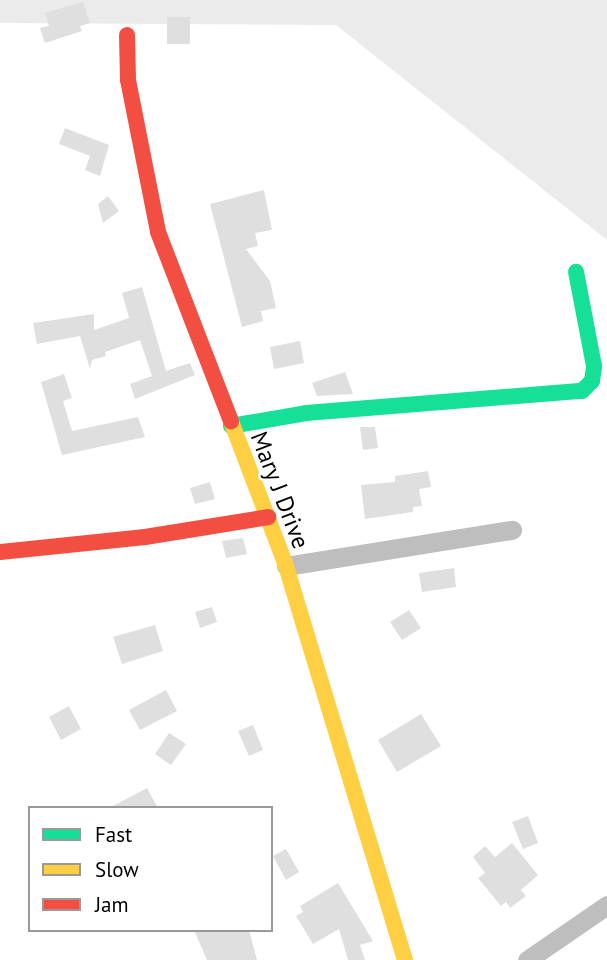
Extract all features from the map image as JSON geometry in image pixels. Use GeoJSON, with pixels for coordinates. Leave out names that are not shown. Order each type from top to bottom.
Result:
{"type":"FeatureCollection","features":[{"type":"Feature","properties":{"kind":"street","name":"Mary J Drive"},"geometry":{"type":"LineString","coordinates":[[127,35],[128,80],[158,232],[286,566],[405,960]]}},
{"type":"Feature","properties":{"kind":"street"},"geometry":{"type":"LineString","coordinates":[[231,426],[306,413],[400,409],[582,391],[592,381],[594,366],[576,272]]}},
{"type":"Feature","properties":{"kind":"street"},"geometry":{"type":"LineString","coordinates":[[0,552],[145,537],[268,517]]}},
{"type":"Feature","properties":{"kind":"street"},"geometry":{"type":"LineString","coordinates":[[286,566],[512,530]]}},
{"type":"Feature","properties":{"kind":"street"},"geometry":{"type":"LineString","coordinates":[[527,960],[607,905]]}},
{"type":"Feature","properties":{"kind":"shaded area"},"geometry":{"type":"Polygon","coordinates":[[[0,0],[607,0],[607,240],[336,25],[0,23],[0,0]]]}},
{"type":"Feature","properties":{"kind":"building"},"geometry":{"type":"Polygon","coordinates":[[[83,2],[90,23],[80,26],[82,31],[45,43],[40,28],[49,26],[45,13],[83,2]]]}},
{"type":"Feature","properties":{"kind":"building"},"geometry":{"type":"Polygon","coordinates":[[[167,17],[190,17],[190,44],[167,44],[167,17]]]}},
{"type":"Feature","properties":{"kind":"building"},"geometry":{"type":"Polygon","coordinates":[[[65,128],[109,145],[100,176],[85,170],[90,156],[59,144],[65,128]]]}},
{"type":"Feature","properties":{"kind":"building"},"geometry":{"type":"Polygon","coordinates":[[[264,190],[272,230],[255,233],[258,246],[246,249],[270,281],[276,308],[261,311],[263,321],[242,327],[210,204],[264,190]]]}},
{"type":"Feature","properties":{"kind":"building"},"geometry":{"type":"Polygon","coordinates":[[[108,196],[119,211],[103,223],[98,204],[108,196]]]}},
{"type":"Feature","properties":{"kind":"building"},"geometry":{"type":"Polygon","coordinates":[[[142,287],[166,371],[190,363],[195,375],[135,399],[130,384],[152,376],[140,340],[105,352],[106,356],[92,360],[90,369],[80,336],[37,344],[33,323],[94,314],[94,330],[129,318],[122,293],[142,287]]]}},
{"type":"Feature","properties":{"kind":"building"},"geometry":{"type":"Polygon","coordinates":[[[300,341],[304,363],[274,369],[270,347],[300,341]]]}},
{"type":"Feature","properties":{"kind":"building"},"geometry":{"type":"Polygon","coordinates":[[[345,372],[353,394],[317,396],[312,383],[345,372]]]}},
{"type":"Feature","properties":{"kind":"building"},"geometry":{"type":"Polygon","coordinates":[[[64,374],[72,398],[63,401],[72,431],[138,417],[145,437],[62,455],[41,382],[64,374]]]}},
{"type":"Feature","properties":{"kind":"building"},"geometry":{"type":"Polygon","coordinates":[[[360,427],[375,427],[378,448],[363,450],[360,427]]]}},
{"type":"Feature","properties":{"kind":"building"},"geometry":{"type":"Polygon","coordinates":[[[428,471],[431,487],[419,489],[422,506],[413,507],[413,512],[365,519],[361,485],[395,482],[395,476],[428,471]]]}},
{"type":"Feature","properties":{"kind":"building"},"geometry":{"type":"Polygon","coordinates":[[[210,482],[215,499],[195,504],[190,488],[210,482]]]}},
{"type":"Feature","properties":{"kind":"building"},"geometry":{"type":"Polygon","coordinates":[[[243,538],[247,554],[226,558],[222,541],[243,538]]]}},
{"type":"Feature","properties":{"kind":"building"},"geometry":{"type":"Polygon","coordinates":[[[454,568],[456,587],[422,592],[419,573],[454,568]]]}},
{"type":"Feature","properties":{"kind":"building"},"geometry":{"type":"Polygon","coordinates":[[[212,607],[217,622],[200,628],[195,612],[212,607]]]}},
{"type":"Feature","properties":{"kind":"building"},"geometry":{"type":"Polygon","coordinates":[[[409,610],[421,628],[402,640],[390,622],[409,610]]]}},
{"type":"Feature","properties":{"kind":"building"},"geometry":{"type":"Polygon","coordinates":[[[155,625],[163,651],[122,664],[113,637],[155,625]]]}},
{"type":"Feature","properties":{"kind":"building"},"geometry":{"type":"Polygon","coordinates":[[[166,690],[177,711],[140,730],[129,710],[166,690]]]}},
{"type":"Feature","properties":{"kind":"building"},"geometry":{"type":"Polygon","coordinates":[[[69,706],[81,729],[61,740],[49,717],[69,706]]]}},
{"type":"Feature","properties":{"kind":"building"},"geometry":{"type":"Polygon","coordinates":[[[421,714],[441,746],[397,772],[378,740],[421,714]]]}},
{"type":"Feature","properties":{"kind":"building"},"geometry":{"type":"Polygon","coordinates":[[[253,725],[263,750],[249,756],[238,731],[253,725]]]}},
{"type":"Feature","properties":{"kind":"building"},"geometry":{"type":"Polygon","coordinates":[[[169,733],[186,744],[171,765],[155,754],[169,733]]]}},
{"type":"Feature","properties":{"kind":"building"},"geometry":{"type":"Polygon","coordinates":[[[147,788],[157,806],[113,806],[147,788]]]}},
{"type":"Feature","properties":{"kind":"building"},"geometry":{"type":"Polygon","coordinates":[[[528,816],[538,843],[523,849],[512,822],[528,816]]]}},
{"type":"Feature","properties":{"kind":"building"},"geometry":{"type":"Polygon","coordinates":[[[512,843],[538,875],[521,890],[526,896],[510,908],[506,902],[501,906],[478,878],[485,873],[473,857],[485,846],[495,857],[512,843]]]}},
{"type":"Feature","properties":{"kind":"building"},"geometry":{"type":"Polygon","coordinates":[[[286,849],[299,872],[286,880],[273,856],[286,849]]]}},
{"type":"Feature","properties":{"kind":"building"},"geometry":{"type":"Polygon","coordinates":[[[338,883],[373,941],[360,945],[365,960],[348,960],[339,929],[313,944],[296,916],[303,912],[300,906],[338,883]]]}},
{"type":"Feature","properties":{"kind":"building"},"geometry":{"type":"Polygon","coordinates":[[[195,932],[250,932],[257,960],[207,960],[195,932]]]}},
{"type":"Feature","properties":{"kind":"traffic: fast"},"geometry":{"type":"LineString","coordinates":[[231,426],[306,413],[582,391],[592,381],[594,366],[576,272]]}},
{"type":"Feature","properties":{"kind":"traffic: slow"},"geometry":{"type":"LineString","coordinates":[[231,421],[286,566],[405,960]]}},
{"type":"Feature","properties":{"kind":"traffic: jam"},"geometry":{"type":"LineString","coordinates":[[127,35],[128,80],[158,232],[231,421]]}},
{"type":"Feature","properties":{"kind":"traffic: jam"},"geometry":{"type":"LineString","coordinates":[[0,552],[145,537],[268,517]]}}]}
